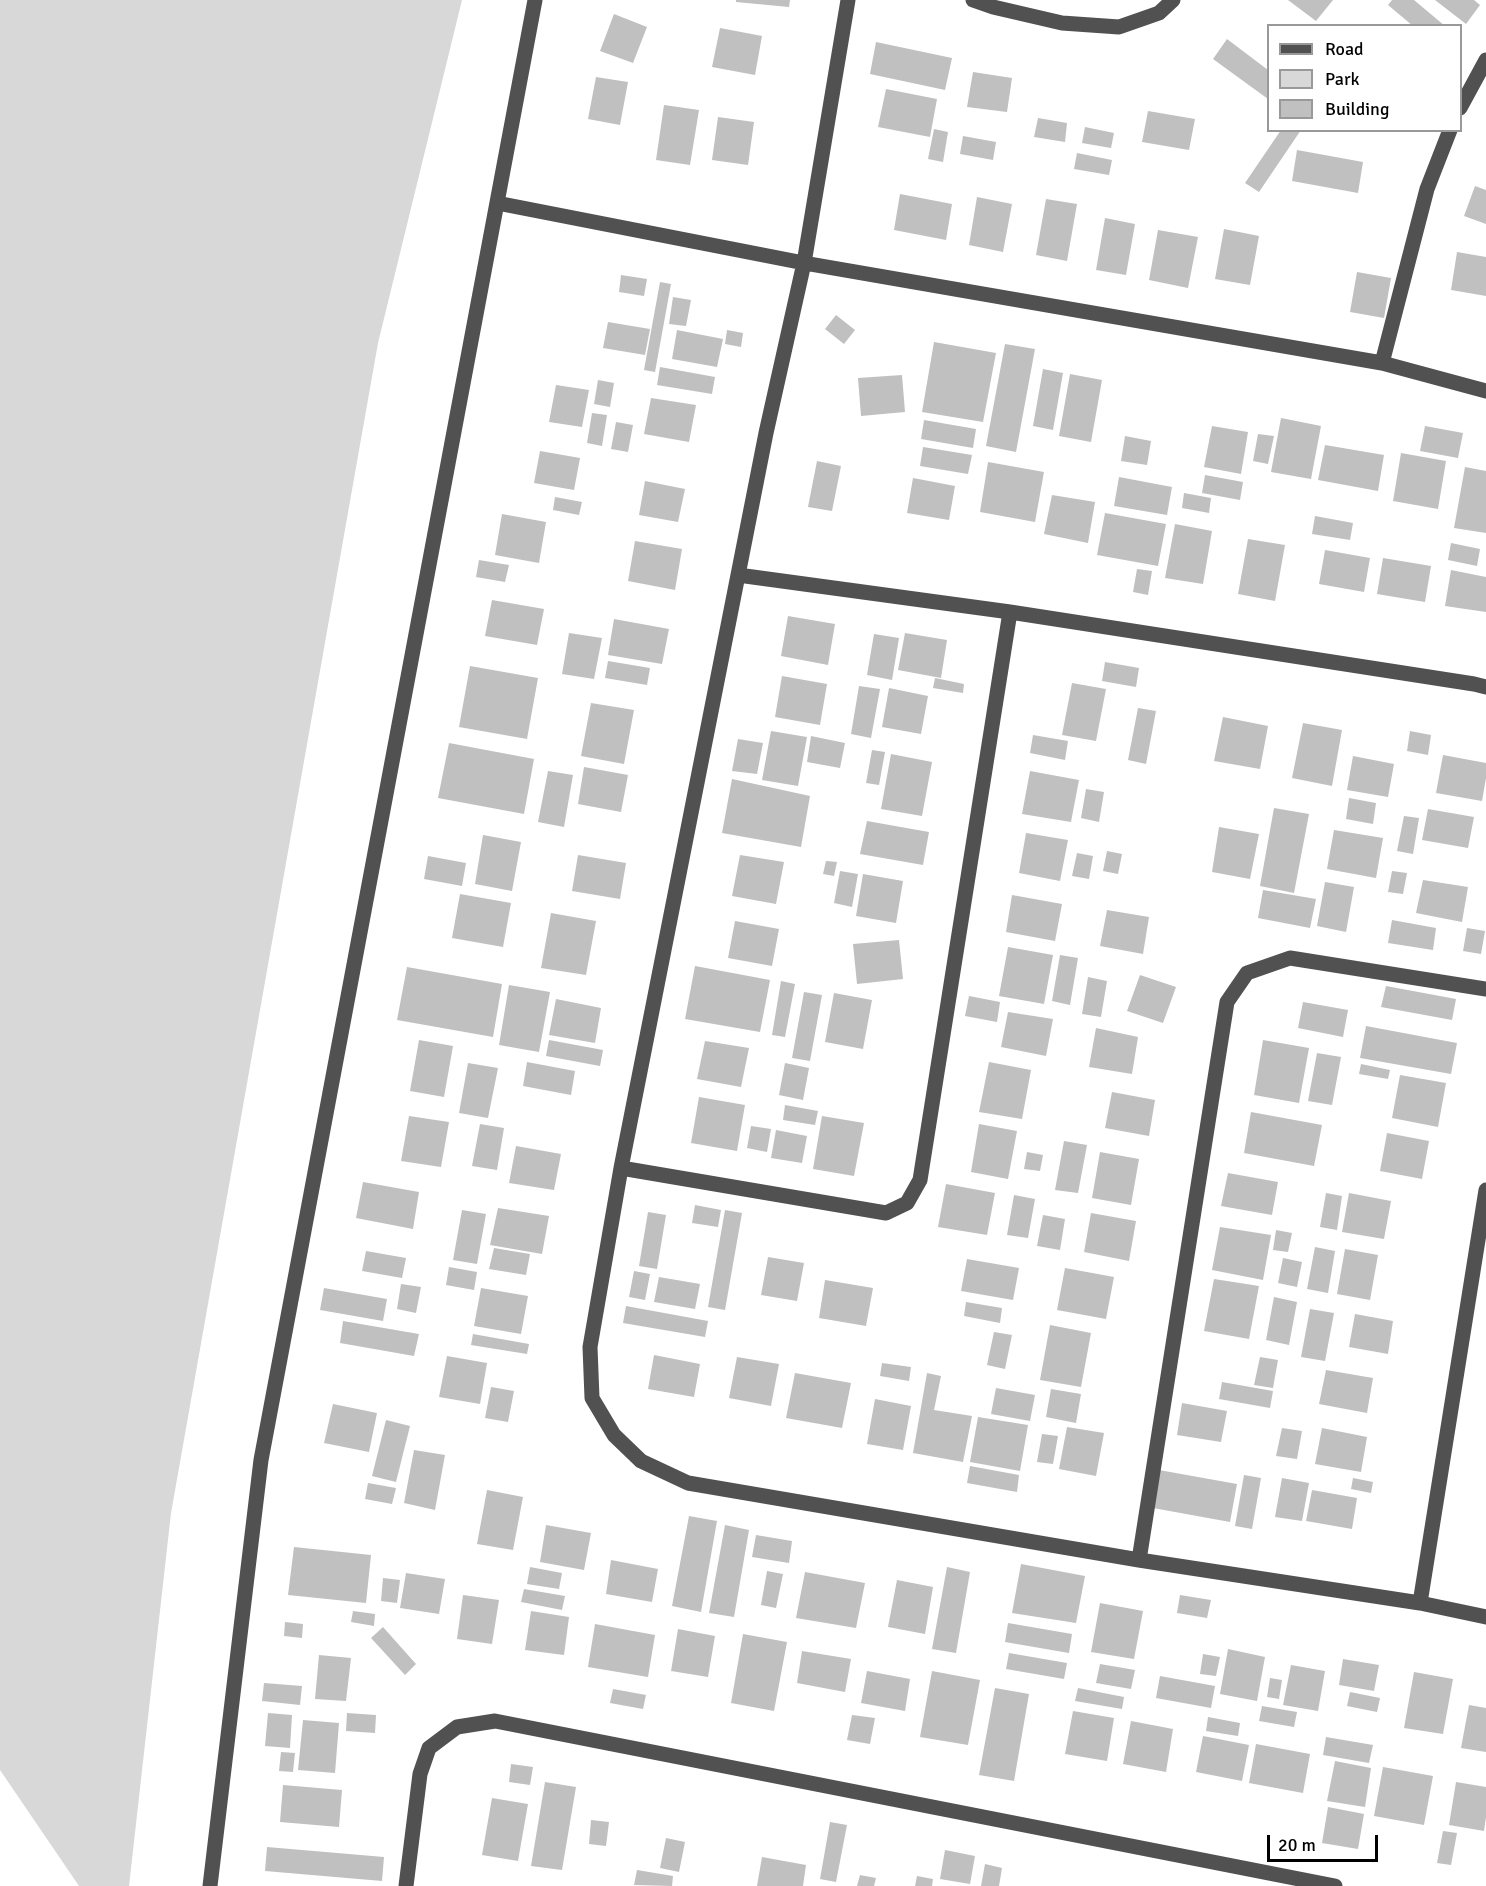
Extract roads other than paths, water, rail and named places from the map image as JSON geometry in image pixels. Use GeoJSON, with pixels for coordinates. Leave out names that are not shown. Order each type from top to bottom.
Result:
{"type":"FeatureCollection","features":[{"type":"Feature","properties":{"kind":"street"},"geometry":{"type":"LineString","coordinates":[[210,1886],[261,1460],[535,0]]}},
{"type":"Feature","properties":{"kind":"street"},"geometry":{"type":"LineString","coordinates":[[848,0],[804,263],[766,433],[621,1168],[590,1347],[592,1398],[614,1434],[641,1461],[688,1483],[1139,1560],[1420,1603],[1486,1617]]}},
{"type":"Feature","properties":{"kind":"street"},"geometry":{"type":"LineString","coordinates":[[973,0],[1062,23],[1119,27],[1159,13],[1173,0]]}},
{"type":"Feature","properties":{"kind":"street"},"geometry":{"type":"LineString","coordinates":[[1462,106],[1486,60]]}},
{"type":"Feature","properties":{"kind":"street"},"geometry":{"type":"LineString","coordinates":[[1382,363],[1427,189],[1449,132]]}},
{"type":"Feature","properties":{"kind":"street"},"geometry":{"type":"LineString","coordinates":[[497,203],[804,263],[1382,363],[1486,391]]}},
{"type":"Feature","properties":{"kind":"street"},"geometry":{"type":"LineString","coordinates":[[738,574],[1010,612],[1486,687]]}},
{"type":"Feature","properties":{"kind":"street"},"geometry":{"type":"LineString","coordinates":[[621,1168],[886,1213],[907,1203],[920,1180],[1010,612]]}},
{"type":"Feature","properties":{"kind":"street"},"geometry":{"type":"LineString","coordinates":[[1139,1560],[1227,1002],[1247,973],[1290,958],[1486,989]]}},
{"type":"Feature","properties":{"kind":"street"},"geometry":{"type":"LineString","coordinates":[[1420,1603],[1486,1190]]}},
{"type":"Feature","properties":{"kind":"street"},"geometry":{"type":"LineString","coordinates":[[406,1886],[420,1774],[429,1748],[457,1727],[495,1721],[1335,1886]]}}]}
